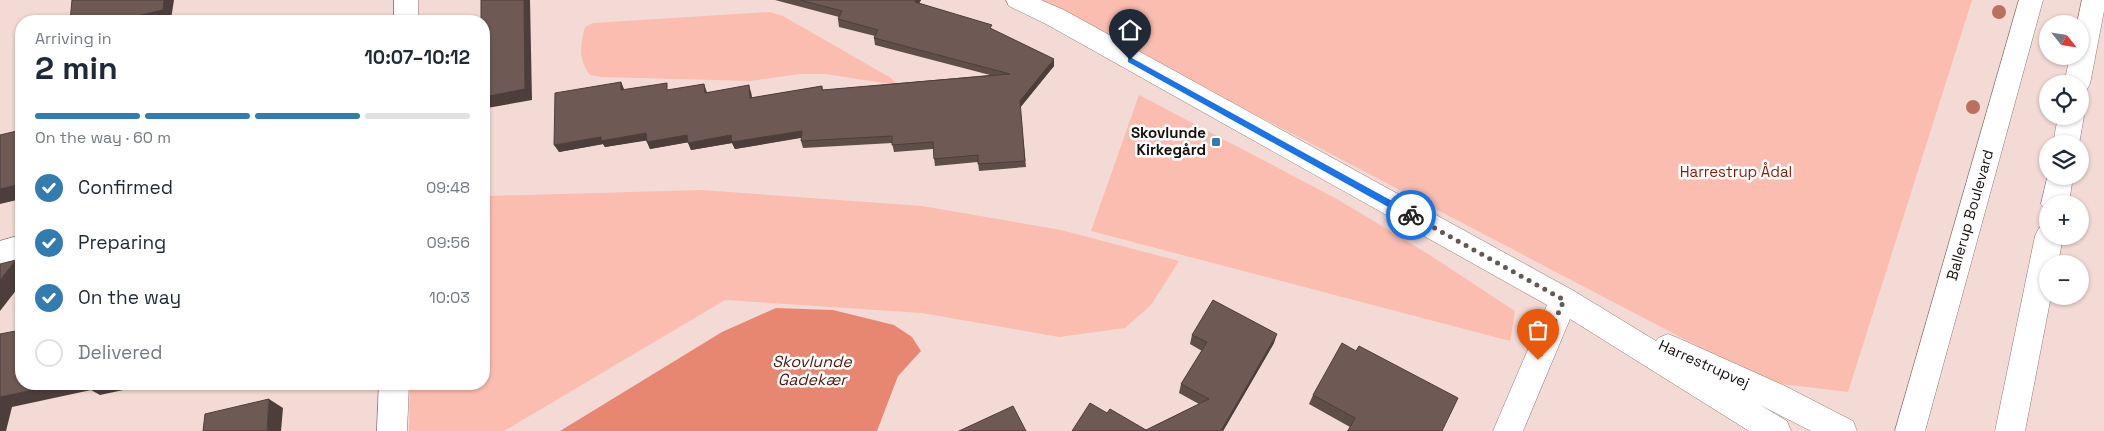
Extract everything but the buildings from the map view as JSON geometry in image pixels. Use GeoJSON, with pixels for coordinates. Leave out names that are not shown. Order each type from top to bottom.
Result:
{"type":"FeatureCollection","features":[{"type":"Feature","properties":{"kind":"street"},"geometry":{"type":"LineString","coordinates":[[406,0],[406,15]]}},
{"type":"Feature","properties":{"kind":"street","name":"Harrestrupvej"},"geometry":{"type":"LineString","coordinates":[[1018,0],[1055,17],[1564,300],[1776,431]]}},
{"type":"Feature","properties":{"kind":"street","name":"Ballerup Boulevard"},"geometry":{"type":"LineString","coordinates":[[1910,431],[2031,0]]}},
{"type":"Feature","properties":{"kind":"street"},"geometry":{"type":"LineString","coordinates":[[2079,75],[2094,0]]}},
{"type":"Feature","properties":{"kind":"street"},"geometry":{"type":"LineString","coordinates":[[2010,431],[2047,245]]}},
{"type":"Feature","properties":{"kind":"street"},"geometry":{"type":"LineString","coordinates":[[0,253],[15,249]]}},
{"type":"Feature","properties":{"kind":"street"},"geometry":{"type":"LineString","coordinates":[[1508,431],[1564,300]]}},
{"type":"Feature","properties":{"kind":"street","name":"Harrestrupvej"},"geometry":{"type":"LineString","coordinates":[[1564,300],[1774,396],[1842,431]]}},
{"type":"Feature","properties":{"kind":"street"},"geometry":{"type":"LineString","coordinates":[[392,431],[394,390]]}},
{"type":"Feature","properties":{"kind":"green space","name":"Harrestrup Ådal"},"geometry":{"type":"Polygon","coordinates":[[[1037,0],[1972,0],[1848,392],[1766,382],[1037,0]]]}},
{"type":"Feature","properties":{"kind":"green space"},"geometry":{"type":"Polygon","coordinates":[[[770,12],[783,16],[891,78],[897,85],[825,74],[800,74],[750,81],[602,77],[590,75],[583,63],[581,46],[585,27],[593,23],[770,12]]]}},
{"type":"Feature","properties":{"kind":"green space"},"geometry":{"type":"Polygon","coordinates":[[[1139,95],[1337,199],[1425,252],[1515,311],[1510,341],[1091,231],[1139,95]]]}},
{"type":"Feature","properties":{"kind":"green space"},"geometry":{"type":"Polygon","coordinates":[[[701,190],[922,206],[1061,230],[1179,261],[1151,305],[1125,328],[1059,337],[922,313],[725,300],[504,431],[409,431],[410,390],[490,390],[490,196],[701,190]]]}},
{"type":"Feature","properties":{"kind":"water","name":"Skovlunde Gadekær"},"geometry":{"type":"Polygon","coordinates":[[[776,308],[833,310],[894,325],[912,337],[921,351],[898,376],[877,431],[560,431],[722,332],[776,308]]]}},
{"type":"Feature","properties":{"kind":"way so far"},"geometry":{"type":"LineString","coordinates":[[1411,215],[1564,300],[1538,360]]}},
{"type":"Feature","properties":{"kind":"place","name":"Skovlunde Kirkegård"},"geometry":{"type":"Point","coordinates":[1216,142]}},
{"type":"Feature","properties":{"kind":"route"},"geometry":{"type":"LineString","coordinates":[[1130,60],[1411,215]]}}]}
